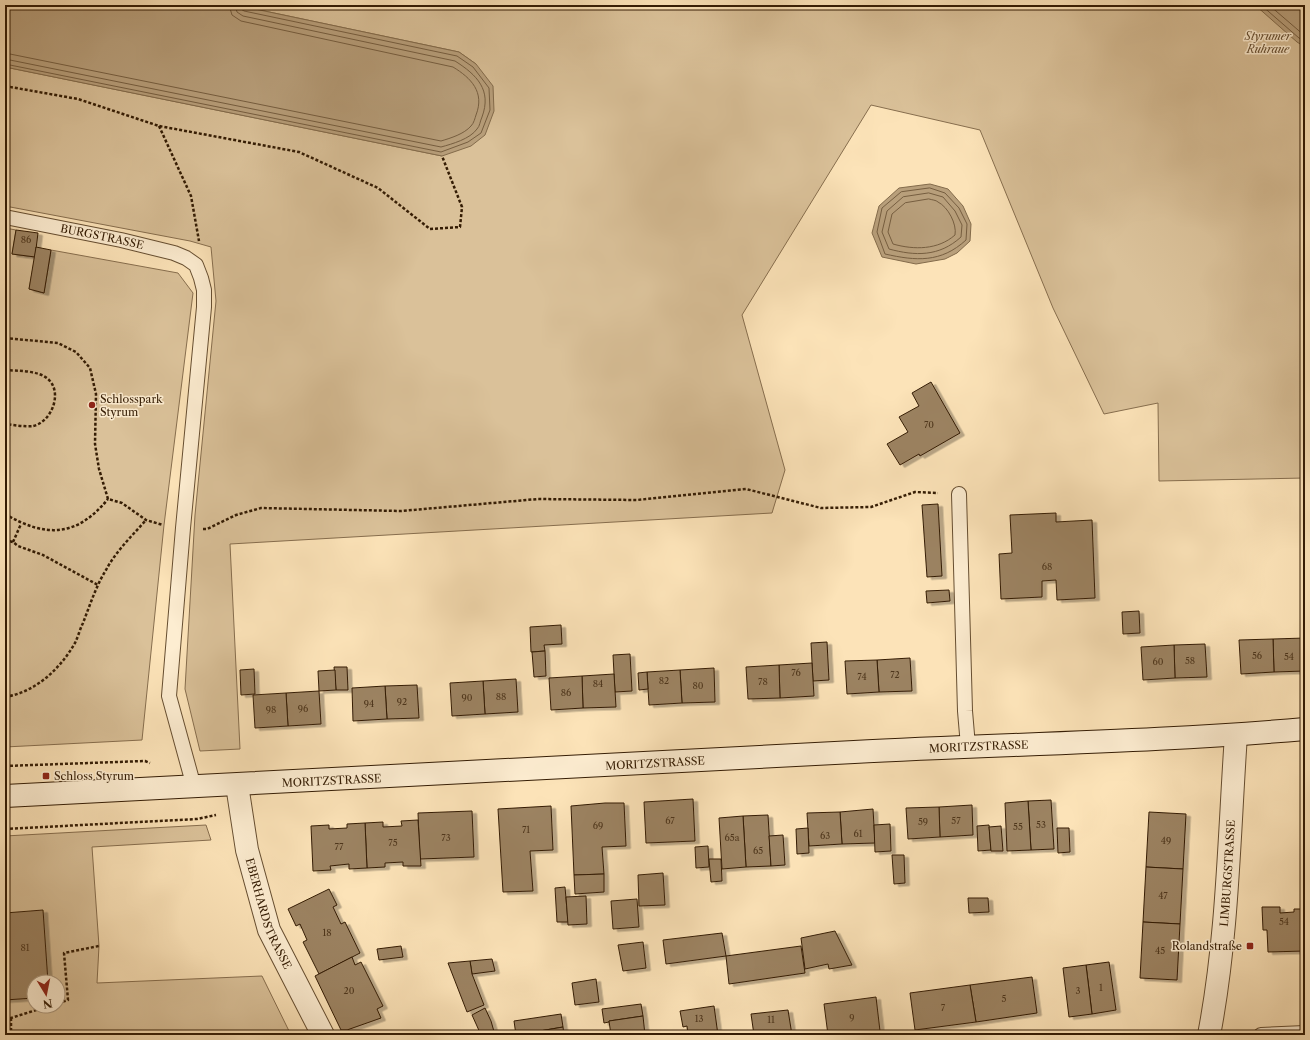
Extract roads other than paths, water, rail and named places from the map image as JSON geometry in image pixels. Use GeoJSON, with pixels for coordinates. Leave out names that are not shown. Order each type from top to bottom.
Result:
{"type":"FeatureCollection","features":[{"type":"Feature","properties":{"kind":"main road","name":"MORITZSTRASSE"},"geometry":{"type":"LineString","coordinates":[[5,796],[968,746],[1236,735],[1305,729]]}},
{"type":"Feature","properties":{"kind":"main road","name":"LIMBURGSTRASSE"},"geometry":{"type":"LineString","coordinates":[[1209,1035],[1217,993],[1222,948],[1236,735]]}},
{"type":"Feature","properties":{"kind":"main road","name":"EBERHARDSTRASSE"},"geometry":{"type":"LineString","coordinates":[[237,785],[247,850],[269,930],[323,1035]]}},
{"type":"Feature","properties":{"kind":"lane","name":"BURGSTRASSE"},"geometry":{"type":"LineString","coordinates":[[5,217],[174,253],[186,258],[196,265],[204,290],[204,307],[169,696],[194,787]]}},
{"type":"Feature","properties":{"kind":"lane"},"geometry":{"type":"LineString","coordinates":[[959,494],[965,704],[968,746]]}},
{"type":"Feature","properties":{"kind":"lane"},"geometry":{"type":"LineString","coordinates":[[1261,1035],[1305,1033]]}},
{"type":"Feature","properties":{"kind":"water"},"geometry":{"type":"Polygon","coordinates":[[[5,5],[236,5],[459,52],[476,64],[493,86],[494,111],[485,135],[471,146],[442,156],[5,67],[5,5]]]}},
{"type":"Feature","properties":{"kind":"water"},"geometry":{"type":"Polygon","coordinates":[[[1255,5],[1305,5],[1305,47],[1297,42],[1255,5]]]}},
{"type":"Feature","properties":{"kind":"water"},"geometry":{"type":"Polygon","coordinates":[[[930,184],[948,189],[963,206],[971,224],[970,241],[957,253],[945,259],[916,264],[882,257],[872,233],[879,206],[899,188],[930,184]]]}},
{"type":"Feature","properties":{"kind":"place","name":"Schlosspark Styrum"},"geometry":{"type":"Point","coordinates":[92,405]}},
{"type":"Feature","properties":{"kind":"place","name":"Schloss Styrum"},"geometry":{"type":"Point","coordinates":[46,776]}},
{"type":"Feature","properties":{"kind":"place","name":"Rolandstraße"},"geometry":{"type":"Point","coordinates":[1250,946]}},
{"type":"Feature","properties":{"kind":"park label","name":"Styrumer Ruhraue"},"geometry":{"type":"Point","coordinates":[1268,42]}}]}
